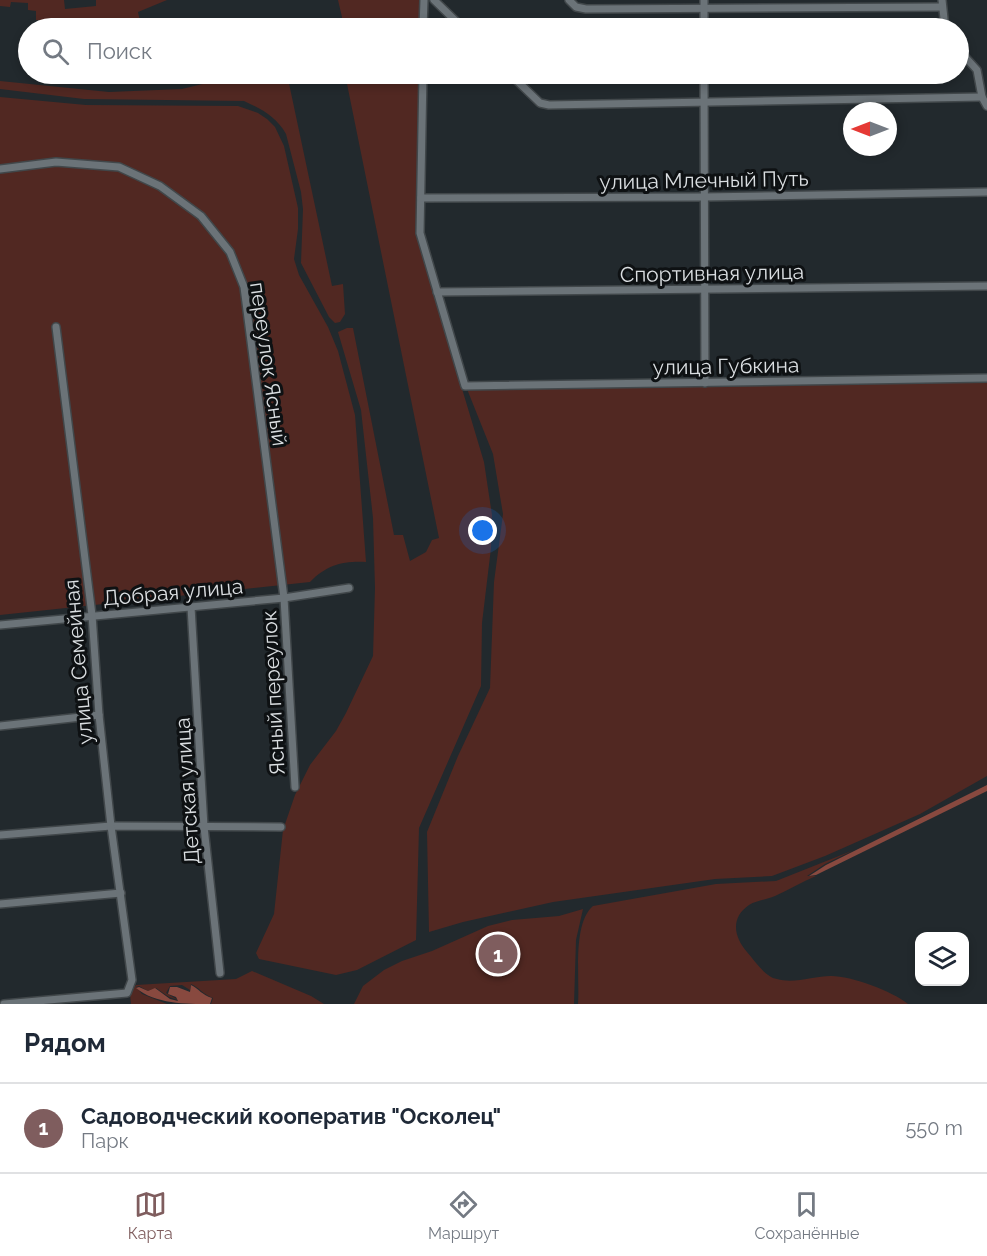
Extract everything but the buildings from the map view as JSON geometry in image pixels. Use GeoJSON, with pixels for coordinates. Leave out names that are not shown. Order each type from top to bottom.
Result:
{"type":"FeatureCollection","features":[{"type":"Feature","properties":{"kind":"street"},"geometry":{"type":"LineString","coordinates":[[423,18],[424,0]]}},
{"type":"Feature","properties":{"kind":"street"},"geometry":{"type":"LineString","coordinates":[[434,0],[453,18]]}},
{"type":"Feature","properties":{"kind":"street"},"geometry":{"type":"LineString","coordinates":[[569,0],[576,6],[586,9],[942,3],[944,18]]}},
{"type":"Feature","properties":{"kind":"street"},"geometry":{"type":"LineString","coordinates":[[704,0],[704,18]]}},
{"type":"Feature","properties":{"kind":"street"},"geometry":{"type":"LineString","coordinates":[[969,61],[977,70],[987,75]]}},
{"type":"Feature","properties":{"kind":"street"},"geometry":{"type":"LineString","coordinates":[[977,70],[982,97],[987,106]]}},
{"type":"Feature","properties":{"kind":"street"},"geometry":{"type":"LineString","coordinates":[[423,84],[420,233],[437,292]]}},
{"type":"Feature","properties":{"kind":"street"},"geometry":{"type":"LineString","coordinates":[[520,84],[540,103],[549,105],[982,97]]}},
{"type":"Feature","properties":{"kind":"street"},"geometry":{"type":"LineString","coordinates":[[704,84],[705,383]]}},
{"type":"Feature","properties":{"kind":"street","name":"переулок Ясный"},"geometry":{"type":"LineString","coordinates":[[0,168],[56,162],[119,167],[160,186],[201,216],[230,252],[244,287],[285,598]]}},
{"type":"Feature","properties":{"kind":"street","name":"улица Млечный Путь"},"geometry":{"type":"LineString","coordinates":[[421,198],[704,197],[987,192]]}},
{"type":"Feature","properties":{"kind":"street","name":"Спортивная улица"},"geometry":{"type":"LineString","coordinates":[[437,292],[987,286]]}},
{"type":"Feature","properties":{"kind":"street","name":"улица Губкина"},"geometry":{"type":"LineString","coordinates":[[437,292],[465,386],[987,378]]}},
{"type":"Feature","properties":{"kind":"street","name":"улица Семейная"},"geometry":{"type":"LineString","coordinates":[[4,1004],[127,993],[132,981],[111,826],[99,715],[92,615],[56,327]]}},
{"type":"Feature","properties":{"kind":"street","name":"Добрая улица"},"geometry":{"type":"LineString","coordinates":[[0,625],[285,598],[349,588]]}},
{"type":"Feature","properties":{"kind":"street","name":"Ясный переулок"},"geometry":{"type":"LineString","coordinates":[[285,598],[295,787]]}},
{"type":"Feature","properties":{"kind":"street","name":"Детская улица"},"geometry":{"type":"LineString","coordinates":[[190,606],[204,827],[220,973]]}},
{"type":"Feature","properties":{"kind":"street"},"geometry":{"type":"LineString","coordinates":[[0,726],[99,715]]}},
{"type":"Feature","properties":{"kind":"street"},"geometry":{"type":"LineString","coordinates":[[0,835],[111,826],[281,827]]}},
{"type":"Feature","properties":{"kind":"street"},"geometry":{"type":"LineString","coordinates":[[0,904],[121,892]]}},
{"type":"Feature","properties":{"kind":"shaded area"},"geometry":{"type":"Polygon","coordinates":[[[0,0],[64,0],[65,9],[96,6],[96,0],[167,0],[138,12],[139,18],[36,18],[36,11],[28,10],[28,3],[11,2],[10,7],[0,6],[0,0]]]}},
{"type":"Feature","properties":{"kind":"shaded area"},"geometry":{"type":"Polygon","coordinates":[[[338,0],[420,0],[420,18],[342,17],[338,0]]]}},
{"type":"Feature","properties":{"kind":"shaded area"},"geometry":{"type":"Polygon","coordinates":[[[0,81],[109,92],[182,89],[202,84],[289,84],[332,286],[343,284],[345,314],[340,322],[335,323],[329,317],[301,263],[303,209],[301,192],[286,134],[278,122],[268,114],[244,101],[84,99],[0,89],[0,81]]]}},
{"type":"Feature","properties":{"kind":"shaded area"},"geometry":{"type":"Polygon","coordinates":[[[347,84],[419,84],[416,235],[484,462],[492,515],[491,548],[482,623],[481,686],[419,828],[416,940],[357,970],[336,975],[259,959],[256,953],[274,914],[283,830],[295,795],[310,765],[336,731],[373,656],[375,588],[373,518],[361,410],[338,332],[353,328],[394,535],[403,535],[410,561],[426,552],[432,540],[439,538],[347,84]]]}},
{"type":"Feature","properties":{"kind":"shaded area"},"geometry":{"type":"Polygon","coordinates":[[[0,97],[86,105],[238,106],[258,113],[275,127],[284,146],[298,208],[294,259],[299,275],[328,327],[338,351],[355,415],[366,562],[335,565],[310,582],[0,615],[0,97]]]}},
{"type":"Feature","properties":{"kind":"shaded area"},"geometry":{"type":"Polygon","coordinates":[[[987,382],[987,776],[920,814],[825,856],[772,876],[715,879],[553,902],[429,932],[427,832],[458,756],[490,688],[494,582],[503,514],[493,454],[467,389],[987,382]]]}},
{"type":"Feature","properties":{"kind":"shaded area"},"geometry":{"type":"Polygon","coordinates":[[[987,785],[987,791],[816,875],[809,876],[826,865],[987,785]]]}},
{"type":"Feature","properties":{"kind":"shaded area"},"geometry":{"type":"Polygon","coordinates":[[[854,850],[807,876],[816,876],[775,896],[749,905],[743,910],[737,922],[739,940],[760,968],[773,978],[790,981],[840,977],[882,989],[908,1004],[578,1004],[580,938],[586,914],[593,906],[716,884],[776,881],[854,850]]]}},
{"type":"Feature","properties":{"kind":"shaded area"},"geometry":{"type":"Polygon","coordinates":[[[583,909],[576,940],[574,1004],[354,1004],[363,986],[384,970],[402,961],[432,951],[488,926],[512,920],[559,916],[583,909]]]}},
{"type":"Feature","properties":{"kind":"shaded area"},"geometry":{"type":"Polygon","coordinates":[[[252,971],[311,996],[324,1004],[211,1004],[213,998],[191,984],[190,990],[182,985],[170,986],[166,993],[178,1000],[156,988],[148,991],[139,986],[136,987],[142,994],[167,1004],[131,1004],[130,994],[136,985],[236,979],[252,971]]]}},
{"type":"Feature","properties":{"kind":"shaded area"},"geometry":{"type":"Polygon","coordinates":[[[191,985],[212,998],[210,1004],[161,1000],[136,988],[148,991],[155,988],[170,999],[178,1001],[176,997],[168,994],[170,987],[190,992],[191,985]]]}},
{"type":"Feature","properties":{"kind":"place","name":"Садоводческий кооператив \"Осколец\""},"geometry":{"type":"Point","coordinates":[498,954]}}]}
